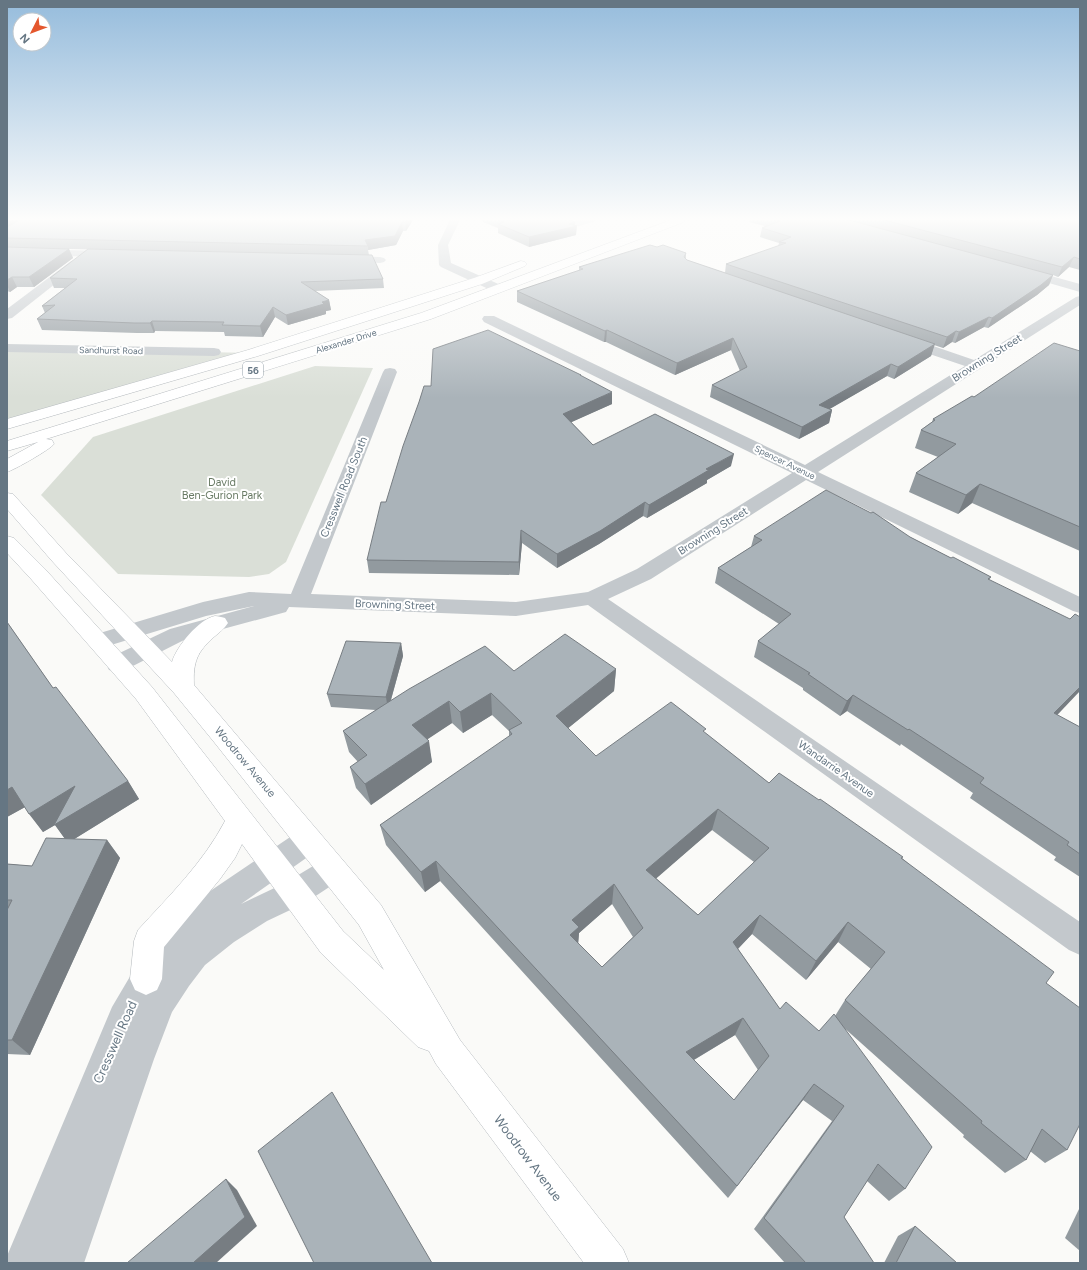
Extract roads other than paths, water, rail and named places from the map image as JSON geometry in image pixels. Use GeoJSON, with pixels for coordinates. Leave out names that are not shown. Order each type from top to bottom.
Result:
{"type":"FeatureCollection","features":[{"type":"Feature","properties":{"kind":"main road","name":"Alexander Drive"},"geometry":{"type":"LineString","coordinates":[[10,422],[253,353],[480,279]]}},
{"type":"Feature","properties":{"kind":"main road","name":"Alexander Drive"},"geometry":{"type":"LineString","coordinates":[[7,446],[426,316],[525,279]]}},
{"type":"Feature","properties":{"kind":"main road"},"geometry":{"type":"LineString","coordinates":[[7,467],[38,448],[98,423],[120,411]]}},
{"type":"Feature","properties":{"kind":"main road","name":"Woodrow Avenue"},"geometry":{"type":"LineString","coordinates":[[7,498],[58,557],[182,687],[370,915],[448,1052],[609,1263]]}},
{"type":"Feature","properties":{"kind":"main road","name":"Woodrow Avenue"},"geometry":{"type":"LineString","coordinates":[[7,542],[38,574],[144,693],[332,942],[448,1052]]}},
{"type":"Feature","properties":{"kind":"main road"},"geometry":{"type":"LineString","coordinates":[[182,687],[183,666],[187,652],[196,640],[217,623]]}},
{"type":"Feature","properties":{"kind":"main road"},"geometry":{"type":"LineString","coordinates":[[146,979],[149,941],[210,870],[225,849],[240,819]]}},
{"type":"Feature","properties":{"kind":"street"},"geometry":{"type":"LineString","coordinates":[[7,315],[54,279]]}},
{"type":"Feature","properties":{"kind":"street"},"geometry":{"type":"LineString","coordinates":[[487,279],[505,287]]}},
{"type":"Feature","properties":{"kind":"street"},"geometry":{"type":"LineString","coordinates":[[1049,279],[1080,288]]}},
{"type":"Feature","properties":{"kind":"street","name":"Browning Street"},"geometry":{"type":"LineString","coordinates":[[98,641],[203,608],[249,599],[516,609],[592,598],[644,574],[1080,300]]}},
{"type":"Feature","properties":{"kind":"street","name":"Spencer Avenue"},"geometry":{"type":"LineString","coordinates":[[489,319],[1080,606]]}},
{"type":"Feature","properties":{"kind":"street"},"geometry":{"type":"LineString","coordinates":[[892,337],[975,366]]}},
{"type":"Feature","properties":{"kind":"street","name":"Sandhurst Road"},"geometry":{"type":"LineString","coordinates":[[7,348],[214,352]]}},
{"type":"Feature","properties":{"kind":"street","name":"Cresswell Road South"},"geometry":{"type":"LineString","coordinates":[[298,602],[390,372]]}},
{"type":"Feature","properties":{"kind":"street","name":"Wandarrie Avenue"},"geometry":{"type":"LineString","coordinates":[[592,598],[1080,940]]}},
{"type":"Feature","properties":{"kind":"street","name":"Browning Street"},"geometry":{"type":"LineString","coordinates":[[117,664],[178,634],[298,602]]}},
{"type":"Feature","properties":{"kind":"street","name":"Cresswell Road"},"geometry":{"type":"LineString","coordinates":[[24,1263],[124,1019],[146,979],[169,945],[202,914],[273,863],[309,840]]}},
{"type":"Feature","properties":{"kind":"street"},"geometry":{"type":"LineString","coordinates":[[64,1263],[137,1059],[160,1002],[194,954],[223,932],[256,912],[295,893],[332,868]]}},
{"type":"Feature","properties":{"kind":"park label","name":"David Ben-Gurion Park"},"geometry":{"type":"Point","coordinates":[222,488]}}]}
